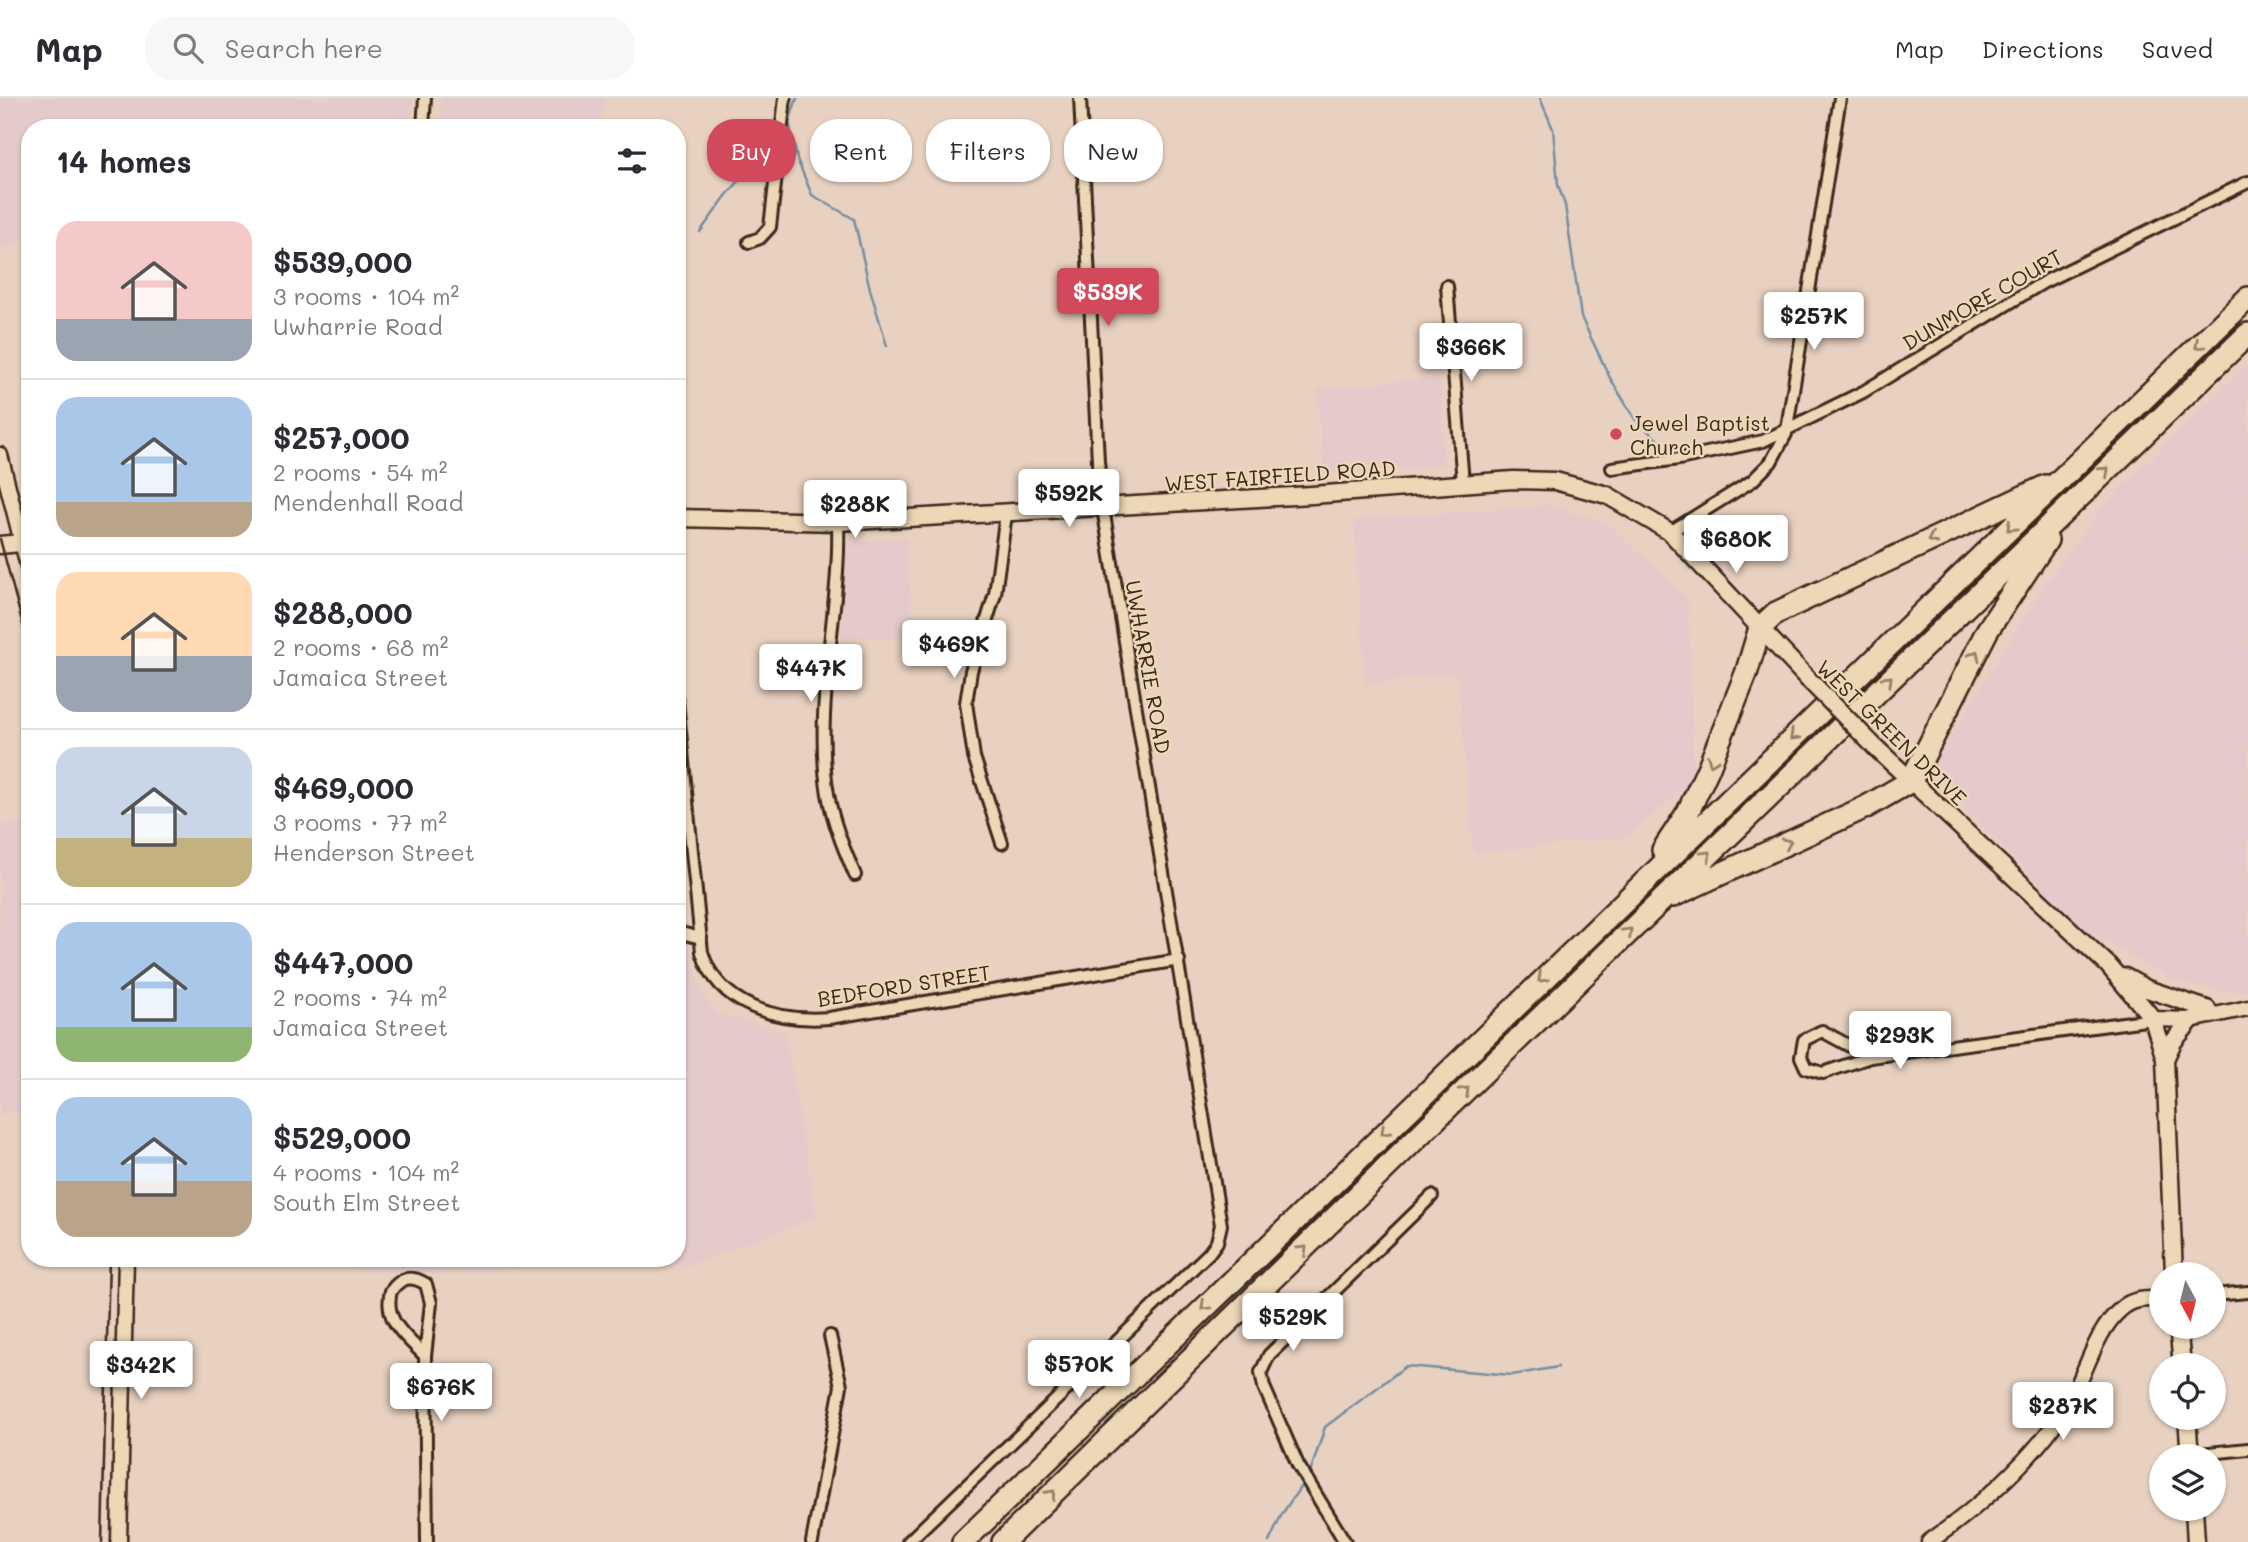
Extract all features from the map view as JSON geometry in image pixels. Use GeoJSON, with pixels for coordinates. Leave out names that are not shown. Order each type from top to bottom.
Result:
{"type":"FeatureCollection","features":[{"type":"Feature","properties":{"kind":"highway"},"geometry":{"type":"LineString","coordinates":[[963,1542],[2248,298]]}},
{"type":"Feature","properties":{"kind":"highway"},"geometry":{"type":"LineString","coordinates":[[1003,1542],[1658,903],[2248,334]]}},
{"type":"Feature","properties":{"kind":"highway"},"geometry":{"type":"LineString","coordinates":[[1644,880],[1688,812],[1709,769],[1746,674],[1760,628],[1776,613],[2060,479]]}},
{"type":"Feature","properties":{"kind":"highway"},"geometry":{"type":"LineString","coordinates":[[1658,903],[1866,807],[1911,781],[1987,631],[2018,580],[2081,494]]}},
{"type":"Feature","properties":{"kind":"main road","name":"WEST FAIRFIELD ROAD"},"geometry":{"type":"LineString","coordinates":[[686,518],[838,522],[1006,514],[1536,480],[1592,490]]}},
{"type":"Feature","properties":{"kind":"main road","name":"WEST GREEN DRIVE"},"geometry":{"type":"LineString","coordinates":[[1592,490],[1625,503],[1670,532],[1805,677],[1875,747],[2113,971],[2153,1019],[2165,1059],[2174,1262]]}},
{"type":"Feature","properties":{"kind":"main road"},"geometry":{"type":"LineString","coordinates":[[0,545],[21,543]]}},
{"type":"Feature","properties":{"kind":"main road"},"geometry":{"type":"LineString","coordinates":[[2113,971],[2147,989],[2207,1009]]}},
{"type":"Feature","properties":{"kind":"main road","name":"WEST GREEN DRIVE"},"geometry":{"type":"LineString","coordinates":[[2153,1019],[2153,1043],[2167,1100]]}},
{"type":"Feature","properties":{"kind":"main road"},"geometry":{"type":"LineString","coordinates":[[2165,1059],[2173,1042],[2191,1020]]}},
{"type":"Feature","properties":{"kind":"main road"},"geometry":{"type":"LineString","coordinates":[[2195,1521],[2196,1542]]}},
{"type":"Feature","properties":{"kind":"street"},"geometry":{"type":"LineString","coordinates":[[424,119],[425,98]]}},
{"type":"Feature","properties":{"kind":"street"},"geometry":{"type":"LineString","coordinates":[[749,242],[760,238],[770,227],[785,98]]}},
{"type":"Feature","properties":{"kind":"street","name":"UWHARRIE ROAD"},"geometry":{"type":"LineString","coordinates":[[908,1542],[1209,1253],[1218,1238],[1221,1225],[1180,960],[1103,508],[1098,461],[1080,98]]}},
{"type":"Feature","properties":{"kind":"street"},"geometry":{"type":"LineString","coordinates":[[1670,532],[1752,481],[1771,462],[1786,430],[1840,98]]}},
{"type":"Feature","properties":{"kind":"street","name":"DUNMORE COURT"},"geometry":{"type":"LineString","coordinates":[[1612,468],[1679,459],[1763,441],[1863,393],[2044,282],[2248,182]]}},
{"type":"Feature","properties":{"kind":"street"},"geometry":{"type":"LineString","coordinates":[[1447,286],[1463,483]]}},
{"type":"Feature","properties":{"kind":"street"},"geometry":{"type":"LineString","coordinates":[[0,455],[21,525]]}},
{"type":"Feature","properties":{"kind":"street"},"geometry":{"type":"LineString","coordinates":[[1002,843],[974,757],[967,703],[971,671],[995,594],[1006,514]]}},
{"type":"Feature","properties":{"kind":"street"},"geometry":{"type":"LineString","coordinates":[[838,522],[836,603],[827,685],[825,759],[828,794],[838,836],[855,876]]}},
{"type":"Feature","properties":{"kind":"street","name":"BEDFORD STREET"},"geometry":{"type":"LineString","coordinates":[[686,790],[706,963],[720,987],[761,1010],[805,1018],[830,1017],[1180,960]]}},
{"type":"Feature","properties":{"kind":"street"},"geometry":{"type":"LineString","coordinates":[[686,934],[701,938]]}},
{"type":"Feature","properties":{"kind":"street"},"geometry":{"type":"LineString","coordinates":[[1870,1058],[1822,1031],[1804,1040],[1801,1051],[1807,1068],[1816,1073],[1870,1058],[2153,1019],[2207,1009],[2241,1009]]}},
{"type":"Feature","properties":{"kind":"street"},"geometry":{"type":"LineString","coordinates":[[2153,1019],[2191,1020],[2241,1009]]}},
{"type":"Feature","properties":{"kind":"street"},"geometry":{"type":"LineString","coordinates":[[1345,1542],[1298,1465],[1264,1387],[1261,1372],[1269,1355],[1432,1196]]}},
{"type":"Feature","properties":{"kind":"street"},"geometry":{"type":"LineString","coordinates":[[119,1542],[125,1267]]}},
{"type":"Feature","properties":{"kind":"street"},"geometry":{"type":"LineString","coordinates":[[425,1356],[396,1327],[390,1316],[389,1299],[398,1282],[412,1278],[429,1289],[430,1303],[425,1356],[427,1542]]}},
{"type":"Feature","properties":{"kind":"street"},"geometry":{"type":"LineString","coordinates":[[2226,1295],[2248,1292]]}},
{"type":"Feature","properties":{"kind":"street"},"geometry":{"type":"LineString","coordinates":[[1929,1542],[1983,1500],[2039,1445],[2070,1402],[2120,1310],[2139,1299],[2149,1299]]}},
{"type":"Feature","properties":{"kind":"street"},"geometry":{"type":"LineString","coordinates":[[812,1542],[841,1385],[830,1336]]}},
{"type":"Feature","properties":{"kind":"street"},"geometry":{"type":"LineString","coordinates":[[2226,1451],[2248,1449]]}},
{"type":"Feature","properties":{"kind":"shaded area"},"geometry":{"type":"Polygon","coordinates":[[[0,98],[413,98],[412,119],[21,119],[21,241],[0,250],[0,98]]]}},
{"type":"Feature","properties":{"kind":"shaded area"},"geometry":{"type":"Polygon","coordinates":[[[442,98],[606,98],[601,119],[440,119],[442,98]]]}},
{"type":"Feature","properties":{"kind":"shaded area"},"geometry":{"type":"Polygon","coordinates":[[[2248,363],[2248,992],[2220,991],[2176,982],[2085,930],[1929,772],[2044,585],[2103,506],[2248,363]]]}},
{"type":"Feature","properties":{"kind":"shaded area"},"geometry":{"type":"Polygon","coordinates":[[[1440,377],[1444,466],[1324,474],[1317,389],[1440,377]]]}},
{"type":"Feature","properties":{"kind":"shaded area"},"geometry":{"type":"Polygon","coordinates":[[[1549,505],[1607,523],[1688,598],[1694,779],[1629,837],[1473,853],[1458,674],[1365,684],[1354,520],[1549,505]]]}},
{"type":"Feature","properties":{"kind":"shaded area"},"geometry":{"type":"Polygon","coordinates":[[[906,538],[912,612],[907,638],[841,638],[847,542],[906,538]]]}},
{"type":"Feature","properties":{"kind":"shaded area"},"geometry":{"type":"Polygon","coordinates":[[[21,823],[21,1112],[0,1114],[0,825],[21,823]]]}},
{"type":"Feature","properties":{"kind":"shaded area"},"geometry":{"type":"Polygon","coordinates":[[[686,946],[701,992],[717,1013],[785,1032],[817,1217],[686,1266],[686,946]]]}},
{"type":"Feature","properties":{"kind":"shaded area"},"geometry":{"type":"Polygon","coordinates":[[[345,1267],[526,1267],[418,1274],[345,1267]]]}},
{"type":"Feature","properties":{"kind":"waterway"},"geometry":{"type":"LineString","coordinates":[[790,119],[797,98]]}},
{"type":"Feature","properties":{"kind":"waterway"},"geometry":{"type":"LineString","coordinates":[[1540,98],[1553,129],[1558,185],[1565,205],[1581,317],[1610,378],[1635,419],[1662,444]]}},
{"type":"Feature","properties":{"kind":"waterway"},"geometry":{"type":"LineString","coordinates":[[796,154],[812,195],[854,219],[870,289],[887,346]]}},
{"type":"Feature","properties":{"kind":"waterway"},"geometry":{"type":"LineString","coordinates":[[700,232],[738,182]]}},
{"type":"Feature","properties":{"kind":"waterway"},"geometry":{"type":"LineString","coordinates":[[1310,1473],[1325,1427],[1406,1366],[1512,1375],[1558,1367]]}},
{"type":"Feature","properties":{"kind":"waterway"},"geometry":{"type":"LineString","coordinates":[[1269,1542],[1282,1514],[1301,1486]]}},
{"type":"Feature","properties":{"kind":"railway"},"geometry":{"type":"LineString","coordinates":[[0,539],[21,617]]}},
{"type":"Feature","properties":{"kind":"railway"},"geometry":{"type":"LineString","coordinates":[[102,1542],[109,1267]]}},
{"type":"Feature","properties":{"kind":"place","name":"Jewel Baptist Church"},"geometry":{"type":"Point","coordinates":[1616,434]}}]}
